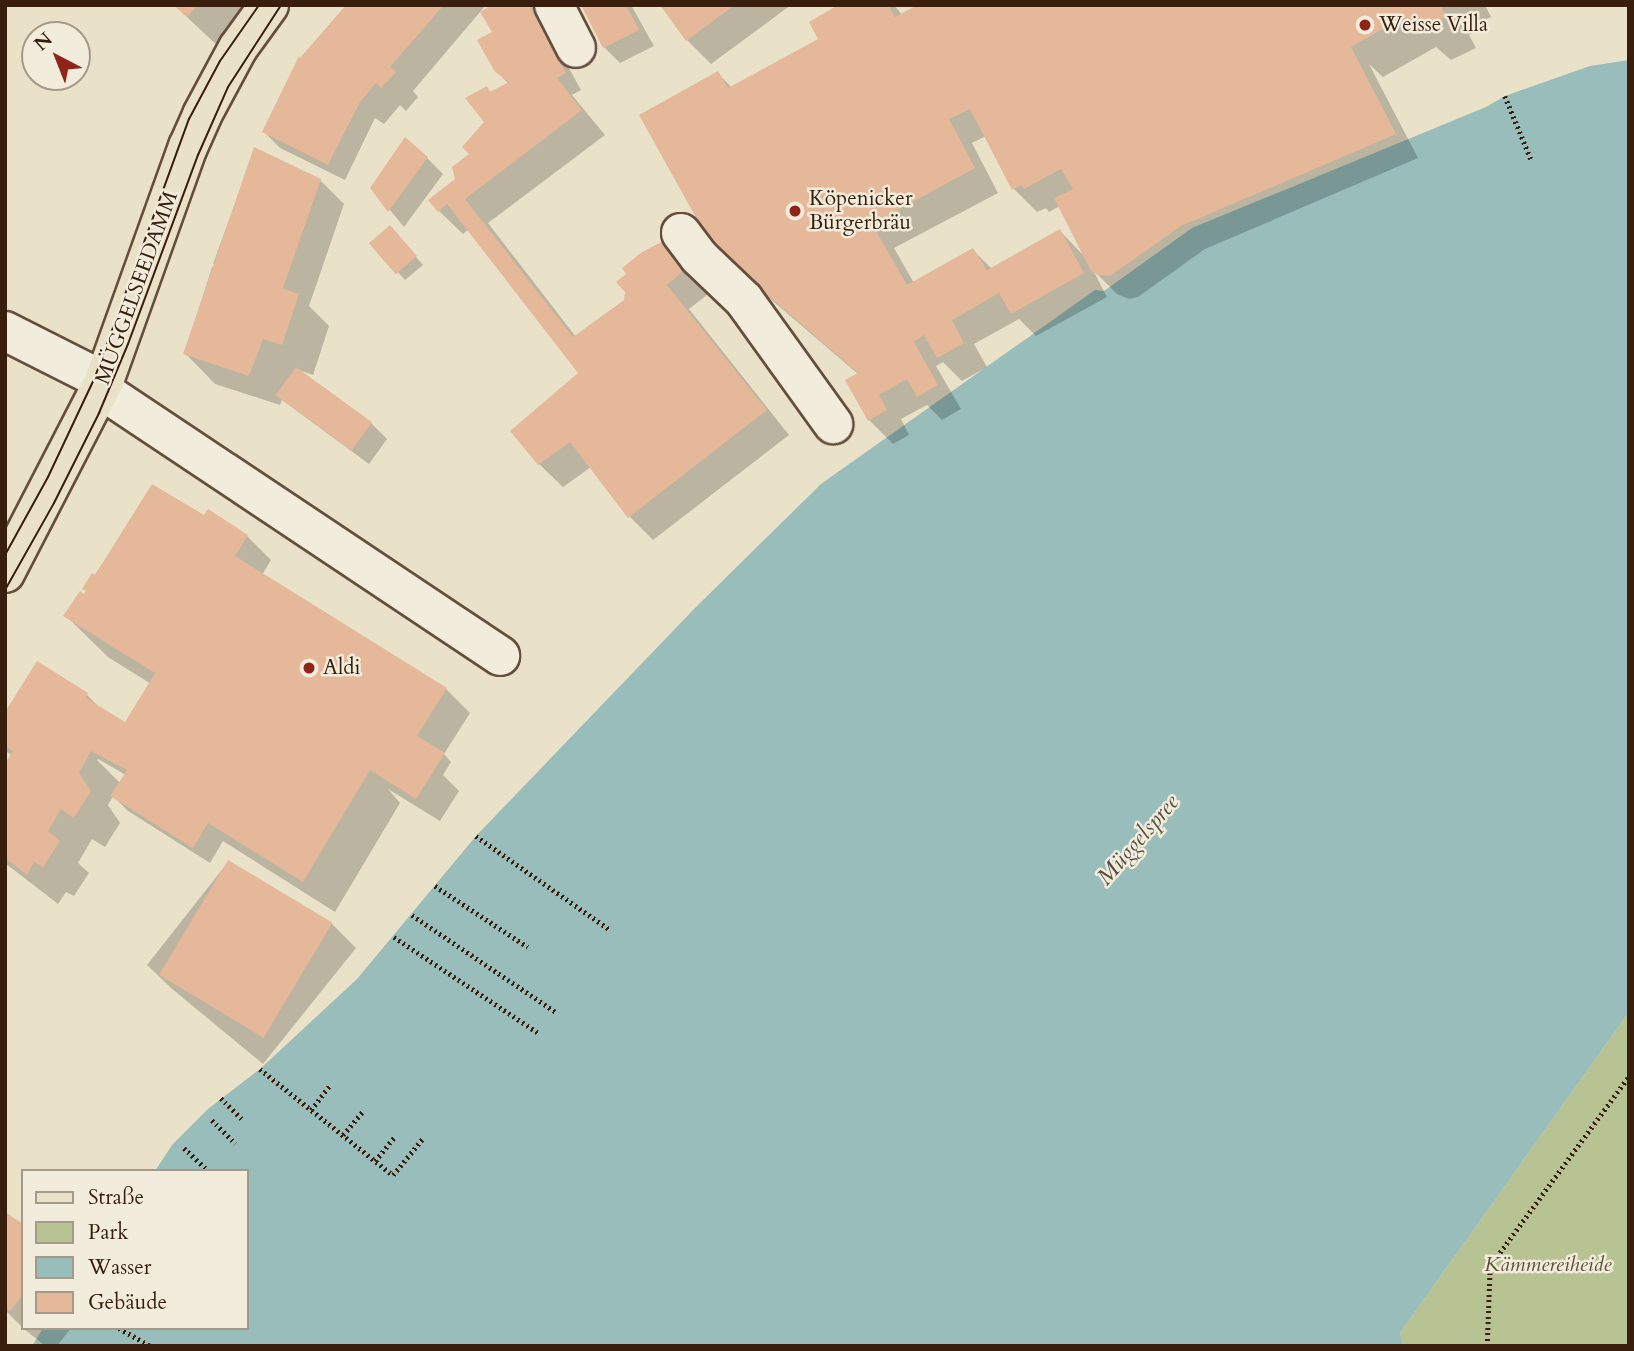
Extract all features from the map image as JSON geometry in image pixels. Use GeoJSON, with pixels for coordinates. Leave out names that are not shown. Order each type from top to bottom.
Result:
{"type":"FeatureCollection","features":[{"type":"Feature","properties":{"kind":"main road","name":"MÜGGELSEEDAMM"},"geometry":{"type":"LineString","coordinates":[[5,573],[102,385],[188,147],[238,48],[269,5]]}},
{"type":"Feature","properties":{"kind":"street"},"geometry":{"type":"LineString","coordinates":[[554,5],[576,48]]}},
{"type":"Feature","properties":{"kind":"street"},"geometry":{"type":"LineString","coordinates":[[681,233],[699,257],[744,300],[833,424]]}},
{"type":"Feature","properties":{"kind":"street"},"geometry":{"type":"LineString","coordinates":[[5,331],[102,385],[500,656]]}},
{"type":"Feature","properties":{"kind":"path"},"geometry":{"type":"LineString","coordinates":[[1505,96],[1531,159]]}},
{"type":"Feature","properties":{"kind":"path"},"geometry":{"type":"LineString","coordinates":[[476,836],[609,929]]}},
{"type":"Feature","properties":{"kind":"path"},"geometry":{"type":"LineString","coordinates":[[435,886],[528,947]]}},
{"type":"Feature","properties":{"kind":"path"},"geometry":{"type":"LineString","coordinates":[[412,915],[556,1012]]}},
{"type":"Feature","properties":{"kind":"path"},"geometry":{"type":"LineString","coordinates":[[394,937],[540,1034]]}},
{"type":"Feature","properties":{"kind":"path"},"geometry":{"type":"LineString","coordinates":[[260,1069],[393,1175],[424,1137]]}},
{"type":"Feature","properties":{"kind":"path"},"geometry":{"type":"LineString","coordinates":[[1487,1346],[1490,1266],[1629,1076]]}},
{"type":"Feature","properties":{"kind":"path"},"geometry":{"type":"LineString","coordinates":[[311,1110],[330,1085]]}},
{"type":"Feature","properties":{"kind":"path"},"geometry":{"type":"LineString","coordinates":[[220,1098],[243,1120]]}},
{"type":"Feature","properties":{"kind":"path"},"geometry":{"type":"LineString","coordinates":[[343,1135],[363,1111]]}},
{"type":"Feature","properties":{"kind":"path"},"geometry":{"type":"LineString","coordinates":[[212,1120],[235,1143]]}},
{"type":"Feature","properties":{"kind":"path"},"geometry":{"type":"LineString","coordinates":[[375,1161],[395,1136]]}},
{"type":"Feature","properties":{"kind":"path"},"geometry":{"type":"LineString","coordinates":[[184,1148],[206,1169]]}},
{"type":"Feature","properties":{"kind":"path"},"geometry":{"type":"LineString","coordinates":[[122,1330],[150,1346]]}},
{"type":"Feature","properties":{"kind":"green space","name":"Kämmereiheide"},"geometry":{"type":"Polygon","coordinates":[[[1629,1012],[1629,1346],[1403,1346],[1400,1333],[1629,1012]]]}},
{"type":"Feature","properties":{"kind":"water","name":"Müggelspree"},"geometry":{"type":"Polygon","coordinates":[[[1629,60],[1629,1012],[1400,1333],[1403,1346],[32,1346],[42,1330],[248,1330],[248,1169],[156,1169],[172,1145],[208,1109],[260,1069],[357,979],[476,836],[695,608],[821,484],[1095,290],[1104,291],[1192,228],[1486,107],[1505,96],[1590,66],[1629,60]]]}},
{"type":"Feature","properties":{"kind":"building"},"geometry":{"type":"Polygon","coordinates":[[[174,5],[198,5],[187,17],[174,5]]]}},
{"type":"Feature","properties":{"kind":"building"},"geometry":{"type":"Polygon","coordinates":[[[346,5],[444,5],[390,67],[396,72],[381,88],[376,83],[360,102],[328,165],[262,132],[299,56],[300,58],[346,5]]]}},
{"type":"Feature","properties":{"kind":"building","name":"Köpenicker Bürgerbräu"},"geometry":{"type":"Polygon","coordinates":[[[492,5],[529,5],[566,73],[557,78],[582,110],[465,199],[573,337],[624,300],[625,292],[616,282],[626,274],[622,268],[642,252],[699,223],[639,115],[718,71],[728,88],[818,39],[809,22],[838,5],[888,5],[895,17],[917,5],[1441,5],[1446,17],[1418,30],[1412,18],[1407,21],[1404,17],[1351,47],[1396,134],[1181,226],[1110,276],[1091,271],[1054,198],[1073,189],[1061,169],[1024,189],[1021,185],[1012,190],[970,109],[949,119],[975,168],[872,224],[907,285],[973,248],[987,270],[1060,229],[1084,273],[1011,314],[999,293],[952,320],[964,343],[937,358],[924,335],[914,342],[938,385],[917,397],[907,379],[879,395],[887,410],[868,421],[845,380],[858,373],[728,261],[699,257],[667,285],[767,410],[628,518],[570,442],[538,465],[510,431],[578,373],[447,204],[438,212],[428,200],[455,179],[452,167],[469,154],[462,147],[484,122],[465,98],[487,86],[490,92],[509,82],[495,72],[477,40],[492,32],[480,12],[492,5]]]}},
{"type":"Feature","properties":{"kind":"building"},"geometry":{"type":"Polygon","coordinates":[[[581,5],[626,5],[639,30],[603,48],[581,5]]]}},
{"type":"Feature","properties":{"kind":"building"},"geometry":{"type":"Polygon","coordinates":[[[660,5],[735,5],[686,41],[660,5]]]}},
{"type":"Feature","properties":{"kind":"building"},"geometry":{"type":"Polygon","coordinates":[[[405,137],[428,157],[388,212],[370,188],[405,137]]]}},
{"type":"Feature","properties":{"kind":"building"},"geometry":{"type":"Polygon","coordinates":[[[254,147],[321,179],[283,288],[299,294],[282,345],[263,339],[249,376],[183,354],[254,147]]]}},
{"type":"Feature","properties":{"kind":"building"},"geometry":{"type":"Polygon","coordinates":[[[390,225],[417,256],[396,274],[369,243],[390,225]]]}},
{"type":"Feature","properties":{"kind":"building"},"geometry":{"type":"Polygon","coordinates":[[[296,367],[372,422],[351,451],[275,395],[296,367]]]}},
{"type":"Feature","properties":{"kind":"building"},"geometry":{"type":"Polygon","coordinates":[[[152,484],[204,515],[208,509],[248,535],[235,556],[447,688],[417,736],[445,753],[416,799],[370,770],[303,882],[208,823],[193,848],[110,796],[127,770],[91,751],[79,773],[91,791],[74,818],[61,809],[48,831],[60,841],[43,867],[34,862],[27,875],[5,858],[5,763],[13,751],[5,746],[5,712],[37,661],[88,693],[86,698],[125,722],[155,673],[63,616],[80,591],[84,594],[86,591],[82,589],[92,573],[95,575],[152,484]]]}},
{"type":"Feature","properties":{"kind":"building"},"geometry":{"type":"Polygon","coordinates":[[[228,860],[333,923],[264,1038],[159,975],[228,860]]]}},
{"type":"Feature","properties":{"kind":"building"},"geometry":{"type":"Polygon","coordinates":[[[5,1212],[21,1223],[21,1297],[10,1311],[5,1307],[5,1212]]]}},
{"type":"Feature","properties":{"kind":"tram line"},"geometry":{"type":"LineString","coordinates":[[5,555],[48,477],[95,377],[189,119],[220,61],[259,5]]}},
{"type":"Feature","properties":{"kind":"tram line"},"geometry":{"type":"LineString","coordinates":[[5,590],[54,503],[99,413],[128,344],[198,155],[228,87],[281,5]]}},
{"type":"Feature","properties":{"kind":"place","name":"Weisse Villa"},"geometry":{"type":"Point","coordinates":[1365,25]}},
{"type":"Feature","properties":{"kind":"place","name":"Köpenicker Bürgerbräu"},"geometry":{"type":"Point","coordinates":[795,211]}},
{"type":"Feature","properties":{"kind":"place","name":"Aldi"},"geometry":{"type":"Point","coordinates":[309,668]}}]}
